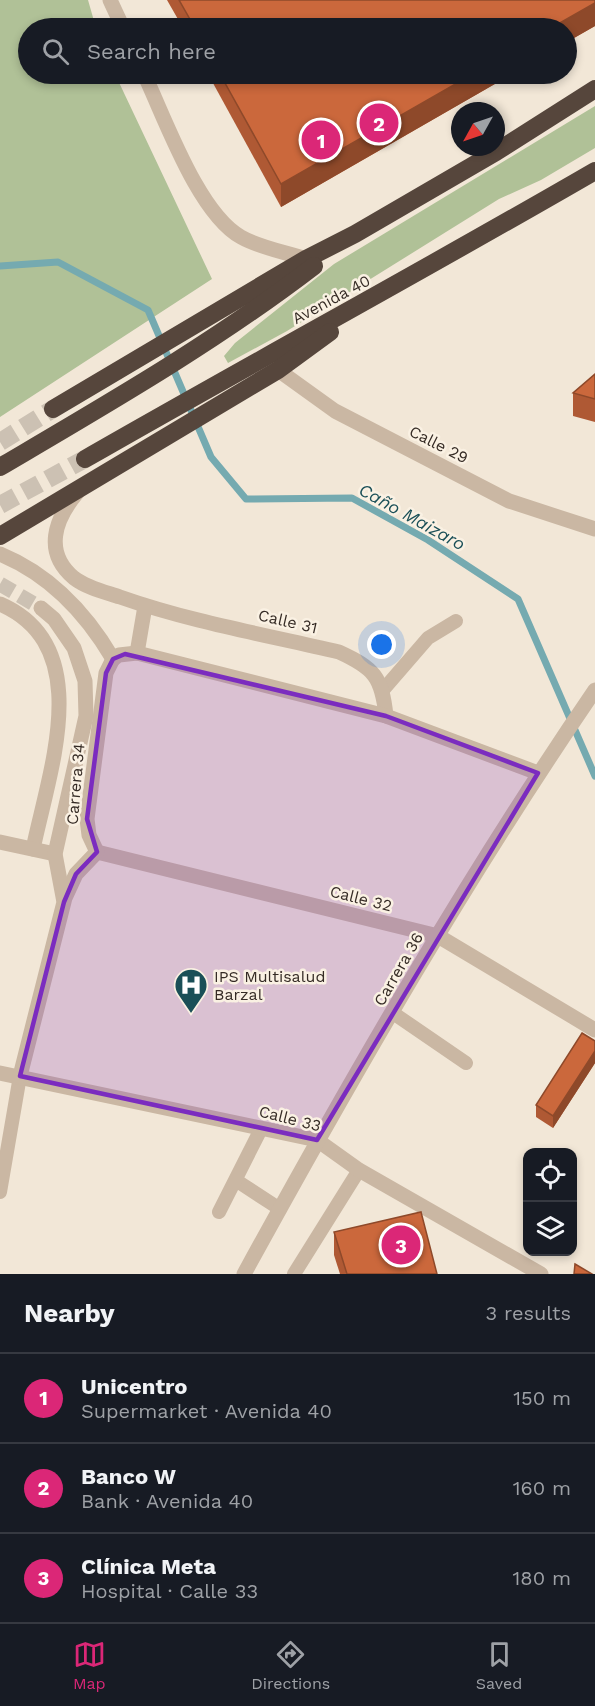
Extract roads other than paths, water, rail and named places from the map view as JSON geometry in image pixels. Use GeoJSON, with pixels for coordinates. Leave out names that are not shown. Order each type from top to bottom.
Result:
{"type":"FeatureCollection","features":[{"type":"Feature","properties":{"kind":"highway","name":"Avenida 40"},"geometry":{"type":"LineString","coordinates":[[53,409],[306,259],[355,234],[496,152],[595,89]]}},
{"type":"Feature","properties":{"kind":"highway","name":"Avenida 40"},"geometry":{"type":"LineString","coordinates":[[85,459],[205,390],[388,291],[595,171]]}},
{"type":"Feature","properties":{"kind":"highway","name":"Avenida 40"},"geometry":{"type":"LineString","coordinates":[[0,467],[184,357],[265,303],[355,234]]}},
{"type":"Feature","properties":{"kind":"highway"},"geometry":{"type":"LineString","coordinates":[[0,536],[278,370],[388,291]]}},
{"type":"Feature","properties":{"kind":"street"},"geometry":{"type":"LineString","coordinates":[[110,0],[118,18]]}},
{"type":"Feature","properties":{"kind":"street"},"geometry":{"type":"LineString","coordinates":[[149,84],[192,176],[212,210],[241,237],[306,259]]}},
{"type":"Feature","properties":{"kind":"street","name":"Calle 29"},"geometry":{"type":"LineString","coordinates":[[278,370],[335,411],[510,501],[595,529]]}},
{"type":"Feature","properties":{"kind":"street","name":"Calle 31"},"geometry":{"type":"LineString","coordinates":[[83,485],[65,507],[57,523],[55,540],[58,557],[68,572],[81,583],[145,606],[339,652],[372,670],[383,690],[386,716]]}},
{"type":"Feature","properties":{"kind":"street"},"geometry":{"type":"LineString","coordinates":[[0,554],[35,572],[59,590],[80,610],[113,659],[118,655],[137,653],[386,716],[538,773]]}},
{"type":"Feature","properties":{"kind":"street"},"geometry":{"type":"LineString","coordinates":[[0,604],[18,612],[48,644],[60,685],[60,719],[33,849]]}},
{"type":"Feature","properties":{"kind":"street"},"geometry":{"type":"LineString","coordinates":[[137,653],[145,606]]}},
{"type":"Feature","properties":{"kind":"street"},"geometry":{"type":"LineString","coordinates":[[41,608],[54,619],[74,648],[85,681],[87,699],[86,716],[55,854],[63,902]]}},
{"type":"Feature","properties":{"kind":"street","name":"Carrera 34"},"geometry":{"type":"LineString","coordinates":[[97,852],[89,835],[87,819],[106,673],[113,659]]}},
{"type":"Feature","properties":{"kind":"street","name":"Carrera 36"},"geometry":{"type":"LineString","coordinates":[[244,1274],[317,1140],[438,936],[538,773],[595,690]]}},
{"type":"Feature","properties":{"kind":"street"},"geometry":{"type":"LineString","coordinates":[[0,842],[55,854]]}},
{"type":"Feature","properties":{"kind":"street"},"geometry":{"type":"LineString","coordinates":[[20,1076],[63,902],[75,874],[97,852]]}},
{"type":"Feature","properties":{"kind":"street","name":"Calle 32"},"geometry":{"type":"LineString","coordinates":[[97,852],[438,936],[595,1030]]}},
{"type":"Feature","properties":{"kind":"street","name":"Calle 33"},"geometry":{"type":"LineString","coordinates":[[0,1073],[317,1140],[359,1170],[542,1274]]}},
{"type":"Feature","properties":{"kind":"lane"},"geometry":{"type":"LineString","coordinates":[[383,690],[428,638],[456,621]]}},
{"type":"Feature","properties":{"kind":"lane"},"geometry":{"type":"LineString","coordinates":[[393,1013],[466,1063]]}},
{"type":"Feature","properties":{"kind":"lane"},"geometry":{"type":"LineString","coordinates":[[0,1192],[20,1076]]}},
{"type":"Feature","properties":{"kind":"lane"},"geometry":{"type":"LineString","coordinates":[[219,1212],[237,1181],[261,1129]]}},
{"type":"Feature","properties":{"kind":"lane"},"geometry":{"type":"LineString","coordinates":[[294,1274],[359,1170]]}},
{"type":"Feature","properties":{"kind":"lane"},"geometry":{"type":"LineString","coordinates":[[237,1181],[280,1209]]}},
{"type":"Feature","properties":{"kind":"waterway","name":"Caño Maizaro"},"geometry":{"type":"LineString","coordinates":[[0,266],[58,262],[148,310],[211,457],[246,499],[352,498],[428,540],[518,599],[595,776]]}},
{"type":"Feature","properties":{"kind":"tunnel"},"geometry":{"type":"LineString","coordinates":[[0,442],[53,409]]}},
{"type":"Feature","properties":{"kind":"tunnel"},"geometry":{"type":"LineString","coordinates":[[0,505],[85,459]]}},
{"type":"Feature","properties":{"kind":"tunnel"},"geometry":{"type":"LineString","coordinates":[[0,584],[41,608]]}},
{"type":"Feature","properties":{"kind":"place","name":"Banco W"},"geometry":{"type":"Point","coordinates":[379,123]}},
{"type":"Feature","properties":{"kind":"place","name":"Unicentro"},"geometry":{"type":"Point","coordinates":[321,140]}},
{"type":"Feature","properties":{"kind":"place","name":"IPS Multisalud Barzal"},"geometry":{"type":"Point","coordinates":[191,1014]}},
{"type":"Feature","properties":{"kind":"place","name":"Clínica Meta"},"geometry":{"type":"Point","coordinates":[401,1245]}}]}
